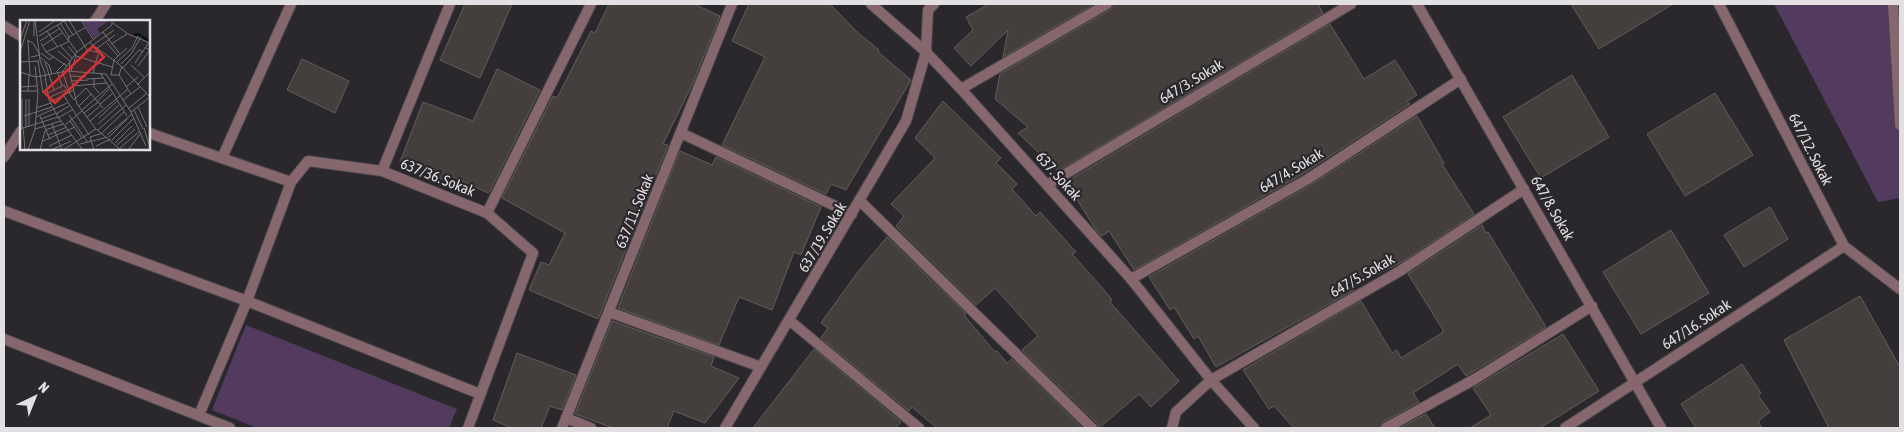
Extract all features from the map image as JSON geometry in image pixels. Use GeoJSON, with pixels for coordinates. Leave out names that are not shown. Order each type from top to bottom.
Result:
{"type":"FeatureCollection","features":[{"type":"Feature","properties":{"kind":"street"},"geometry":{"type":"LineString","coordinates":[[96,20],[106,4]]}},
{"type":"Feature","properties":{"kind":"street"},"geometry":{"type":"LineString","coordinates":[[222,158],[291,4]]}},
{"type":"Feature","properties":{"kind":"street"},"geometry":{"type":"LineString","coordinates":[[382,171],[450,4]]}},
{"type":"Feature","properties":{"kind":"street"},"geometry":{"type":"LineString","coordinates":[[487,214],[591,4]]}},
{"type":"Feature","properties":{"kind":"street","name":"637/11. Sokak"},"geometry":{"type":"LineString","coordinates":[[562,428],[732,4]]}},
{"type":"Feature","properties":{"kind":"street","name":"637. Sokak"},"geometry":{"type":"LineString","coordinates":[[871,4],[926,52],[961,89],[1131,279],[1211,380],[1254,428]]}},
{"type":"Feature","properties":{"kind":"street","name":"637/19. Sokak"},"geometry":{"type":"LineString","coordinates":[[725,428],[906,120],[926,52],[928,10],[934,4]]}},
{"type":"Feature","properties":{"kind":"street"},"geometry":{"type":"LineString","coordinates":[[961,89],[1107,4]]}},
{"type":"Feature","properties":{"kind":"street","name":"647/3. Sokak"},"geometry":{"type":"LineString","coordinates":[[1047,185],[1351,4]]}},
{"type":"Feature","properties":{"kind":"street","name":"647/8. Sokak"},"geometry":{"type":"LineString","coordinates":[[1417,4],[1661,428]]}},
{"type":"Feature","properties":{"kind":"street","name":"647/12. Sokak"},"geometry":{"type":"LineString","coordinates":[[1719,4],[1844,246],[1900,289]]}},
{"type":"Feature","properties":{"kind":"street"},"geometry":{"type":"LineString","coordinates":[[1893,4],[1900,126]]}},
{"type":"Feature","properties":{"kind":"street"},"geometry":{"type":"LineString","coordinates":[[4,26],[20,35]]}},
{"type":"Feature","properties":{"kind":"street","name":"647/4. Sokak"},"geometry":{"type":"LineString","coordinates":[[1131,279],[1308,179],[1461,79]]}},
{"type":"Feature","properties":{"kind":"street"},"geometry":{"type":"LineString","coordinates":[[4,157],[20,133]]}},
{"type":"Feature","properties":{"kind":"street"},"geometry":{"type":"LineString","coordinates":[[150,133],[291,182],[247,301],[200,415]]}},
{"type":"Feature","properties":{"kind":"street"},"geometry":{"type":"LineString","coordinates":[[681,133],[852,214]]}},
{"type":"Feature","properties":{"kind":"street","name":"637/36. Sokak"},"geometry":{"type":"LineString","coordinates":[[291,182],[308,161],[382,171],[487,214],[532,254],[468,428]]}},
{"type":"Feature","properties":{"kind":"street","name":"647/5. Sokak"},"geometry":{"type":"LineString","coordinates":[[1172,428],[1176,412],[1211,380],[1400,271],[1524,188]]}},
{"type":"Feature","properties":{"kind":"street"},"geometry":{"type":"LineString","coordinates":[[860,201],[1092,428]]}},
{"type":"Feature","properties":{"kind":"street"},"geometry":{"type":"LineString","coordinates":[[4,211],[247,301],[480,394]]}},
{"type":"Feature","properties":{"kind":"street","name":"647/16. Sokak"},"geometry":{"type":"LineString","coordinates":[[1565,428],[1844,246]]}},
{"type":"Feature","properties":{"kind":"street"},"geometry":{"type":"LineString","coordinates":[[1386,428],[1475,379],[1592,306]]}},
{"type":"Feature","properties":{"kind":"street"},"geometry":{"type":"LineString","coordinates":[[609,312],[761,367]]}},
{"type":"Feature","properties":{"kind":"street"},"geometry":{"type":"LineString","coordinates":[[789,320],[919,428]]}},
{"type":"Feature","properties":{"kind":"street"},"geometry":{"type":"LineString","coordinates":[[4,339],[230,428]]}},
{"type":"Feature","properties":{"kind":"street"},"geometry":{"type":"LineString","coordinates":[[566,418],[591,428]]}},
{"type":"Feature","properties":{"kind":"shaded area"},"geometry":{"type":"Polygon","coordinates":[[[1774,4],[1900,4],[1900,198],[1878,202],[1774,4]]]}},
{"type":"Feature","properties":{"kind":"shaded area"},"geometry":{"type":"Polygon","coordinates":[[[246,325],[457,409],[449,428],[257,428],[212,410],[246,325]]]}},
{"type":"Feature","properties":{"kind":"building"},"geometry":{"type":"Polygon","coordinates":[[[465,4],[512,4],[480,78],[440,60],[465,4]]]}},
{"type":"Feature","properties":{"kind":"building"},"geometry":{"type":"Polygon","coordinates":[[[609,4],[694,4],[720,16],[692,85],[663,144],[668,145],[598,319],[529,290],[541,262],[549,265],[565,233],[502,198],[553,96],[557,98],[591,31],[595,33],[609,4]]]}},
{"type":"Feature","properties":{"kind":"building"},"geometry":{"type":"Polygon","coordinates":[[[749,4],[830,4],[856,31],[879,50],[878,52],[911,80],[846,190],[831,184],[826,194],[722,145],[765,57],[732,41],[749,4]]]}},
{"type":"Feature","properties":{"kind":"building"},"geometry":{"type":"Polygon","coordinates":[[[989,4],[1094,4],[1003,57],[1008,30],[971,66],[954,48],[973,30],[966,17],[989,4]]]}},
{"type":"Feature","properties":{"kind":"building"},"geometry":{"type":"Polygon","coordinates":[[[1114,4],[1318,4],[1323,13],[1058,171],[1018,133],[1028,127],[995,99],[1000,74],[1110,10],[1114,4]]]}},
{"type":"Feature","properties":{"kind":"building"},"geometry":{"type":"Polygon","coordinates":[[[1571,4],[1673,4],[1599,49],[1571,4]]]}},
{"type":"Feature","properties":{"kind":"building"},"geometry":{"type":"Polygon","coordinates":[[[1330,24],[1364,79],[1395,60],[1417,95],[1407,101],[1410,104],[1304,173],[1134,270],[1109,231],[1102,236],[1096,230],[1066,182],[1330,24]]]}},
{"type":"Feature","properties":{"kind":"building"},"geometry":{"type":"Polygon","coordinates":[[[302,59],[349,81],[335,113],[287,90],[302,59]]]}},
{"type":"Feature","properties":{"kind":"building"},"geometry":{"type":"Polygon","coordinates":[[[497,69],[540,90],[488,193],[447,174],[444,180],[400,162],[423,102],[473,121],[497,69]]]}},
{"type":"Feature","properties":{"kind":"building"},"geometry":{"type":"Polygon","coordinates":[[[1572,75],[1609,137],[1541,178],[1503,117],[1572,75]]]}},
{"type":"Feature","properties":{"kind":"building"},"geometry":{"type":"Polygon","coordinates":[[[1715,93],[1753,155],[1685,196],[1647,134],[1715,93]]]}},
{"type":"Feature","properties":{"kind":"building"},"geometry":{"type":"Polygon","coordinates":[[[943,101],[1001,158],[996,163],[1017,184],[1012,189],[1036,216],[1040,212],[1076,252],[1072,254],[1105,291],[1112,300],[1110,302],[1179,381],[1151,407],[1139,394],[1099,428],[1097,423],[1022,350],[1038,336],[995,288],[976,305],[896,226],[904,216],[891,204],[935,158],[915,138],[943,101]]]}},
{"type":"Feature","properties":{"kind":"building"},"geometry":{"type":"Polygon","coordinates":[[[1417,116],[1444,163],[1442,164],[1474,214],[1400,263],[1352,287],[1354,290],[1216,367],[1198,336],[1194,339],[1174,307],[1170,310],[1149,277],[1311,185],[1417,116]]]}},
{"type":"Feature","properties":{"kind":"building"},"geometry":{"type":"Polygon","coordinates":[[[680,151],[712,165],[716,157],[821,207],[801,255],[794,252],[772,310],[739,297],[719,345],[618,308],[680,151]]]}},
{"type":"Feature","properties":{"kind":"building"},"geometry":{"type":"Polygon","coordinates":[[[1770,207],[1788,239],[1744,267],[1724,235],[1770,207]]]}},
{"type":"Feature","properties":{"kind":"building"},"geometry":{"type":"Polygon","coordinates":[[[1482,225],[1546,327],[1466,376],[1458,364],[1413,393],[1419,402],[1383,422],[1379,428],[1294,428],[1274,406],[1269,409],[1243,370],[1361,301],[1392,353],[1397,350],[1401,358],[1442,333],[1443,330],[1408,274],[1482,225]]]}},
{"type":"Feature","properties":{"kind":"building"},"geometry":{"type":"Polygon","coordinates":[[[1671,230],[1709,293],[1641,334],[1603,272],[1671,230]]]}},
{"type":"Feature","properties":{"kind":"building"},"geometry":{"type":"Polygon","coordinates":[[[887,237],[966,314],[964,315],[995,352],[997,351],[1007,363],[1012,359],[1082,428],[937,428],[912,407],[909,411],[821,338],[828,328],[821,323],[857,273],[887,237]]]}},
{"type":"Feature","properties":{"kind":"building"},"geometry":{"type":"Polygon","coordinates":[[[1860,296],[1900,367],[1900,428],[1829,428],[1784,340],[1860,296]]]}},
{"type":"Feature","properties":{"kind":"building"},"geometry":{"type":"Polygon","coordinates":[[[612,321],[714,357],[711,366],[739,378],[705,423],[674,411],[667,428],[613,428],[575,414],[612,321]]]}},
{"type":"Feature","properties":{"kind":"building"},"geometry":{"type":"Polygon","coordinates":[[[1563,334],[1599,391],[1540,428],[1470,428],[1491,415],[1473,388],[1563,334]]]}},
{"type":"Feature","properties":{"kind":"building"},"geometry":{"type":"Polygon","coordinates":[[[814,349],[901,422],[896,428],[753,428],[814,349]]]}},
{"type":"Feature","properties":{"kind":"building"},"geometry":{"type":"Polygon","coordinates":[[[517,353],[576,375],[562,410],[550,406],[541,428],[512,428],[493,420],[517,353]]]}},
{"type":"Feature","properties":{"kind":"building"},"geometry":{"type":"Polygon","coordinates":[[[1742,364],[1761,393],[1758,395],[1770,412],[1758,421],[1762,428],[1696,428],[1681,404],[1742,364]]]}},
{"type":"Feature","properties":{"kind":"building"},"geometry":{"type":"Polygon","coordinates":[[[1426,414],[1435,428],[1400,428],[1426,414]]]}}]}
